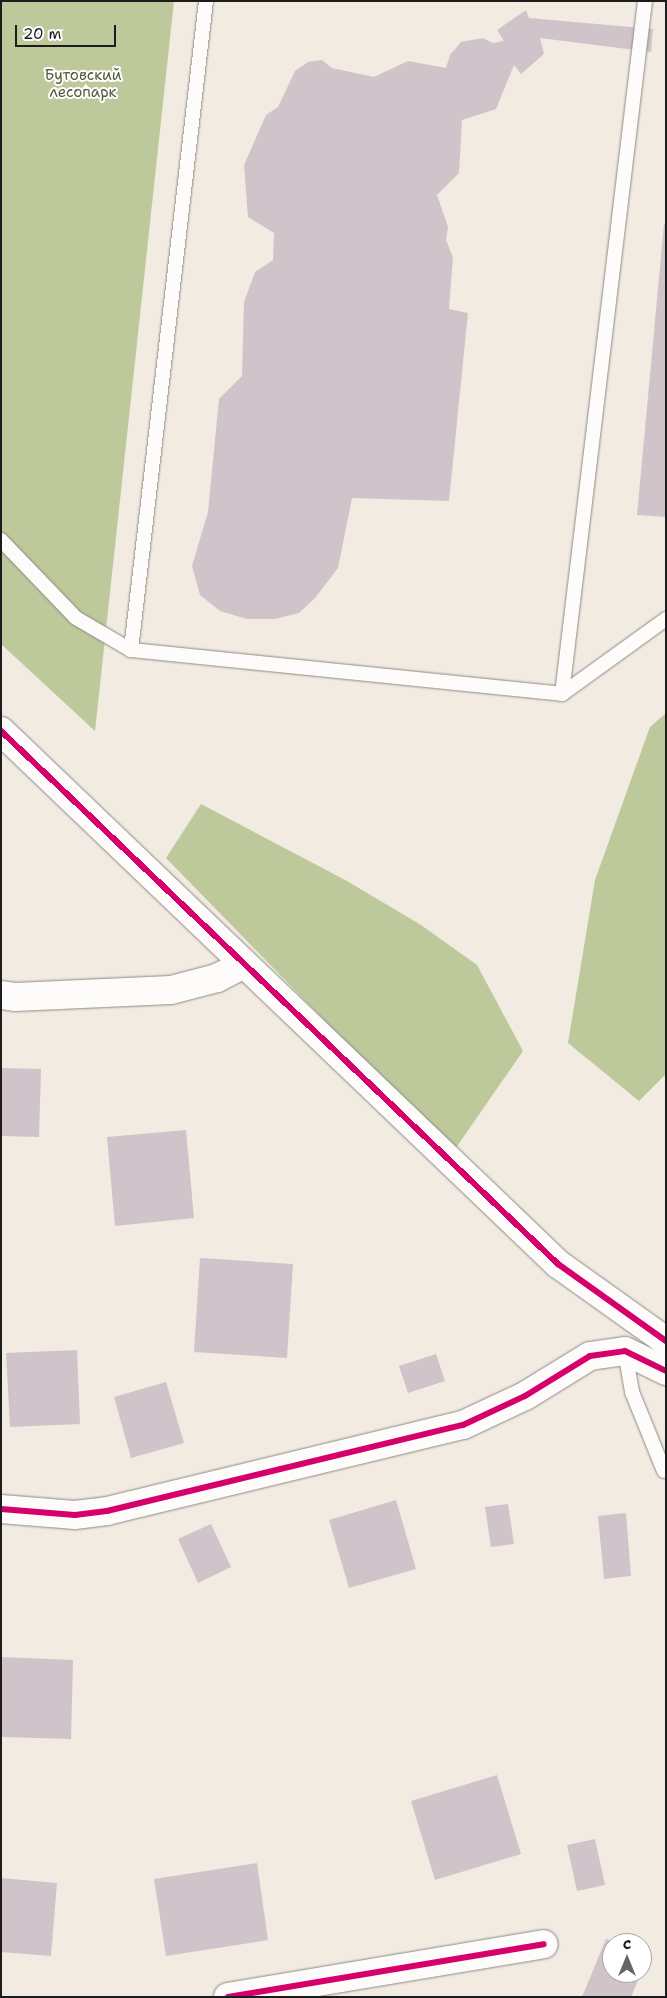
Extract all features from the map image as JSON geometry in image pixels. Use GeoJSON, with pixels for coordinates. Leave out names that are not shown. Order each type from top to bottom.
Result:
{"type":"FeatureCollection","features":[{"type":"Feature","properties":{"kind":"street"},"geometry":{"type":"LineString","coordinates":[[1,731],[558,1264],[666,1341]]}},
{"type":"Feature","properties":{"kind":"street"},"geometry":{"type":"LineString","coordinates":[[1,995],[171,990],[217,978],[244,964]]}},
{"type":"Feature","properties":{"kind":"street"},"geometry":{"type":"LineString","coordinates":[[1,1509],[75,1515],[107,1511],[463,1425],[525,1396],[590,1356],[625,1351],[666,1371]]}},
{"type":"Feature","properties":{"kind":"street"},"geometry":{"type":"LineString","coordinates":[[228,1997],[544,1944]]}},
{"type":"Feature","properties":{"kind":"lane"},"geometry":{"type":"LineString","coordinates":[[131,650],[206,1]]}},
{"type":"Feature","properties":{"kind":"lane"},"geometry":{"type":"LineString","coordinates":[[562,694],[645,1]]}},
{"type":"Feature","properties":{"kind":"lane"},"geometry":{"type":"LineString","coordinates":[[1,540],[76,618],[131,650],[562,694],[666,619]]}},
{"type":"Feature","properties":{"kind":"lane"},"geometry":{"type":"LineString","coordinates":[[625,1351],[632,1392],[664,1471]]}},
{"type":"Feature","properties":{"kind":"green space","name":"Бутовский лесопарк"},"geometry":{"type":"Polygon","coordinates":[[[1,1],[174,1],[95,731],[1,644],[1,1]]]}},
{"type":"Feature","properties":{"kind":"green space"},"geometry":{"type":"Polygon","coordinates":[[[666,713],[666,1074],[639,1101],[568,1043],[595,880],[650,727],[666,713]]]}},
{"type":"Feature","properties":{"kind":"green space"},"geometry":{"type":"Polygon","coordinates":[[[201,804],[347,881],[421,925],[477,965],[523,1051],[453,1152],[166,858],[201,804]]]}},
{"type":"Feature","properties":{"kind":"building"},"geometry":{"type":"Polygon","coordinates":[[[526,10],[529,18],[653,29],[651,52],[540,38],[544,54],[521,74],[514,65],[496,109],[462,120],[459,173],[437,195],[448,227],[446,240],[453,257],[449,309],[468,313],[449,501],[352,498],[338,568],[315,598],[299,613],[275,619],[247,619],[220,611],[200,595],[192,566],[208,512],[219,399],[242,376],[244,302],[255,272],[273,260],[274,233],[248,217],[244,165],[266,115],[278,107],[295,71],[308,62],[322,60],[332,68],[374,77],[408,61],[446,68],[450,55],[461,42],[483,38],[493,43],[504,41],[497,30],[526,10]]]}},
{"type":"Feature","properties":{"kind":"building"},"geometry":{"type":"Polygon","coordinates":[[[664,224],[666,224],[666,517],[637,515],[664,224]]]}},
{"type":"Feature","properties":{"kind":"building"},"geometry":{"type":"Polygon","coordinates":[[[1,1068],[41,1069],[39,1137],[1,1136],[1,1068]]]}},
{"type":"Feature","properties":{"kind":"building"},"geometry":{"type":"Polygon","coordinates":[[[186,1130],[194,1218],[115,1226],[107,1137],[186,1130]]]}},
{"type":"Feature","properties":{"kind":"building"},"geometry":{"type":"Polygon","coordinates":[[[200,1258],[293,1264],[287,1358],[194,1352],[200,1258]]]}},
{"type":"Feature","properties":{"kind":"building"},"geometry":{"type":"Polygon","coordinates":[[[77,1350],[80,1424],[10,1427],[6,1353],[77,1350]]]}},
{"type":"Feature","properties":{"kind":"building"},"geometry":{"type":"Polygon","coordinates":[[[436,1354],[445,1381],[408,1393],[399,1366],[436,1354]]]}},
{"type":"Feature","properties":{"kind":"building"},"geometry":{"type":"Polygon","coordinates":[[[166,1382],[184,1443],[131,1458],[114,1397],[166,1382]]]}},
{"type":"Feature","properties":{"kind":"building"},"geometry":{"type":"Polygon","coordinates":[[[396,1500],[416,1569],[349,1588],[329,1520],[396,1500]]]}},
{"type":"Feature","properties":{"kind":"building"},"geometry":{"type":"Polygon","coordinates":[[[508,1504],[514,1544],[491,1547],[485,1507],[508,1504]]]}},
{"type":"Feature","properties":{"kind":"building"},"geometry":{"type":"Polygon","coordinates":[[[626,1513],[631,1576],[604,1579],[598,1516],[626,1513]]]}},
{"type":"Feature","properties":{"kind":"building"},"geometry":{"type":"Polygon","coordinates":[[[211,1524],[231,1567],[198,1583],[178,1539],[211,1524]]]}},
{"type":"Feature","properties":{"kind":"building"},"geometry":{"type":"Polygon","coordinates":[[[1,1657],[73,1660],[71,1739],[1,1737],[1,1657]]]}},
{"type":"Feature","properties":{"kind":"building"},"geometry":{"type":"Polygon","coordinates":[[[497,1775],[521,1854],[435,1880],[411,1801],[497,1775]]]}},
{"type":"Feature","properties":{"kind":"building"},"geometry":{"type":"Polygon","coordinates":[[[595,1839],[605,1885],[577,1891],[567,1845],[595,1839]]]}},
{"type":"Feature","properties":{"kind":"building"},"geometry":{"type":"Polygon","coordinates":[[[257,1863],[268,1940],[166,1956],[154,1879],[257,1863]]]}},
{"type":"Feature","properties":{"kind":"building"},"geometry":{"type":"Polygon","coordinates":[[[1,1878],[57,1883],[51,1956],[1,1952],[1,1878]]]}},
{"type":"Feature","properties":{"kind":"building"},"geometry":{"type":"Polygon","coordinates":[[[602,1949],[602,1983],[637,1983],[631,1997],[582,1997],[602,1949]]]}},
{"type":"Feature","properties":{"kind":"cycle path"},"geometry":{"type":"LineString","coordinates":[[1,731],[558,1264],[666,1341]]}},
{"type":"Feature","properties":{"kind":"cycle path"},"geometry":{"type":"LineString","coordinates":[[1,1509],[75,1515],[107,1511],[463,1425],[525,1396],[590,1356],[625,1351],[666,1371]]}},
{"type":"Feature","properties":{"kind":"cycle path"},"geometry":{"type":"LineString","coordinates":[[228,1997],[544,1944]]}}]}
